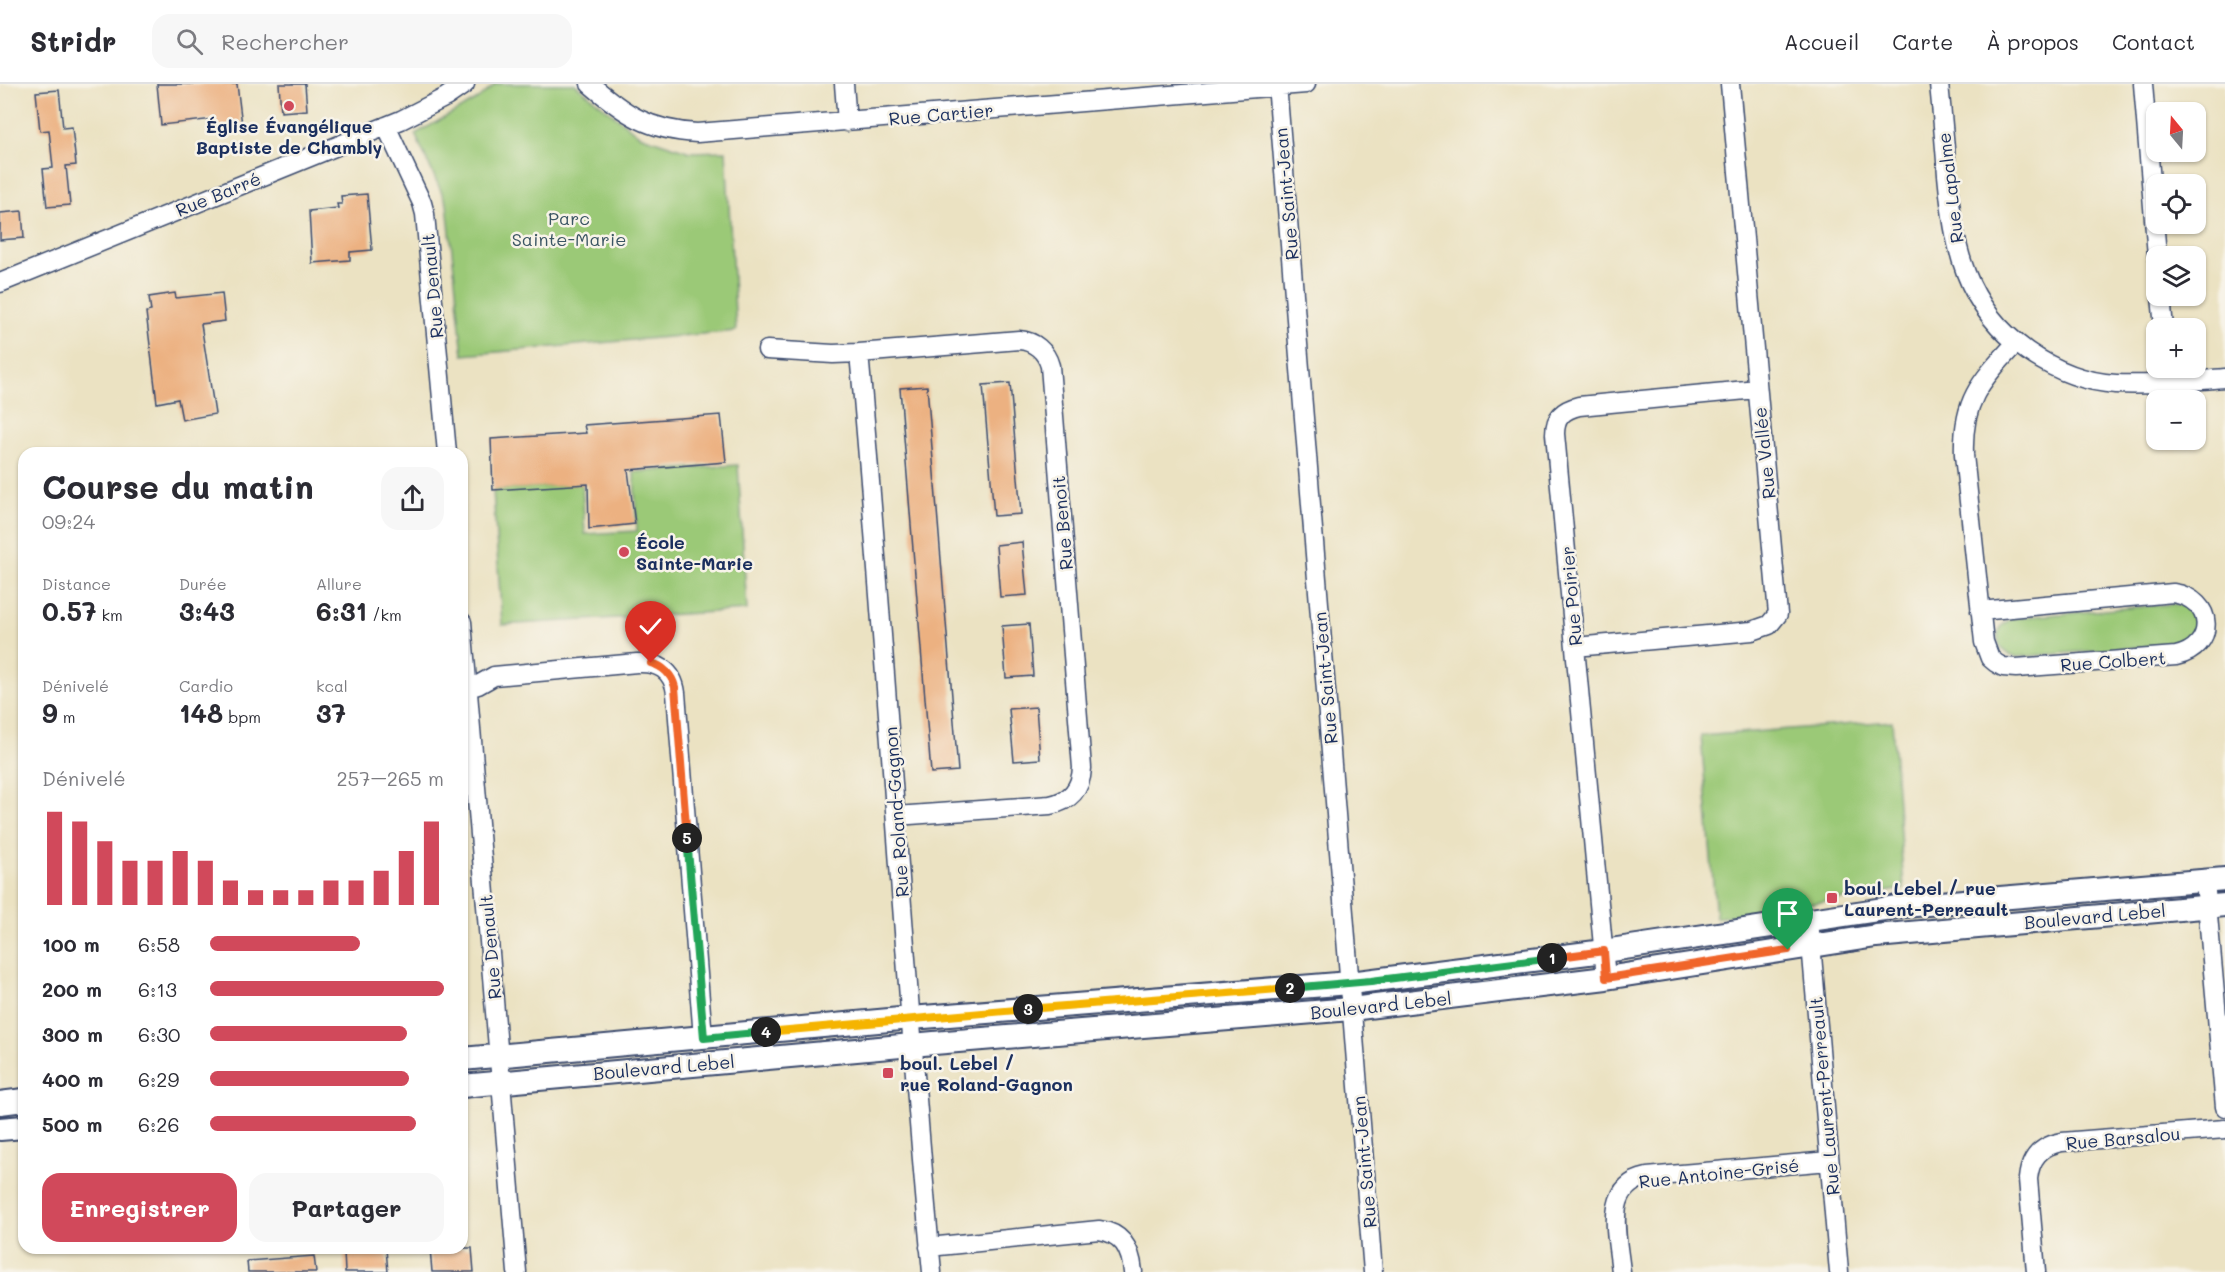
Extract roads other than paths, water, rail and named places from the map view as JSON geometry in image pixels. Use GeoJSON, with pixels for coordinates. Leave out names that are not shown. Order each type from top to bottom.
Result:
{"type":"FeatureCollection","features":[{"type":"Feature","properties":{"kind":"street","name":"Rue Barré"},"geometry":{"type":"LineString","coordinates":[[0,283],[386,126],[435,103],[465,84]]}},
{"type":"Feature","properties":{"kind":"street","name":"Rue Cartier"},"geometry":{"type":"LineString","coordinates":[[590,84],[614,105],[636,118],[654,127],[674,132],[722,132],[1306,84]]}},
{"type":"Feature","properties":{"kind":"street"},"geometry":{"type":"LineString","coordinates":[[844,84],[847,122]]}},
{"type":"Feature","properties":{"kind":"street","name":"Rue Vallée"},"geometry":{"type":"LineString","coordinates":[[1575,647],[1752,631],[1765,627],[1776,618],[1778,605],[1730,84]]}},
{"type":"Feature","properties":{"kind":"street","name":"Rue Lapalme"},"geometry":{"type":"LineString","coordinates":[[1939,84],[1950,211],[1959,258],[1977,298],[1993,320],[2016,343],[2051,366],[2082,378],[2116,384],[2150,378]]}},
{"type":"Feature","properties":{"kind":"street"},"geometry":{"type":"LineString","coordinates":[[2143,84],[2156,246]]}},
{"type":"Feature","properties":{"kind":"street","name":"Rue Saint-Jean"},"geometry":{"type":"LineString","coordinates":[[1277,85],[1373,1272]]}},
{"type":"Feature","properties":{"kind":"street","name":"Rue Denault"},"geometry":{"type":"LineString","coordinates":[[386,126],[422,202],[425,214],[446,447]]}},
{"type":"Feature","properties":{"kind":"street","name":"Rue Benoit"},"geometry":{"type":"LineString","coordinates":[[766,350],[833,354],[859,353],[1025,340],[1041,350],[1048,360],[1082,768],[1078,786],[1068,798],[1050,805],[896,816]]}},
{"type":"Feature","properties":{"kind":"street","name":"Rue Colbert"},"geometry":{"type":"LineString","coordinates":[[1980,611],[2174,593],[2188,597],[2201,606],[2205,613],[2206,623],[2203,638],[2199,644],[2185,654],[2009,668],[1996,663],[1987,652],[1980,611],[1964,456],[1965,421],[1972,398],[1980,385],[2016,343]]}},
{"type":"Feature","properties":{"kind":"street","name":"Rue Roland-Gagnon"},"geometry":{"type":"LineString","coordinates":[[859,353],[912,1045],[932,1272]]}},
{"type":"Feature","properties":{"kind":"street","name":"Rue Lapalme"},"geometry":{"type":"LineString","coordinates":[[2206,377],[2225,378]]}},
{"type":"Feature","properties":{"kind":"street","name":"Rue Poirier"},"geometry":{"type":"LineString","coordinates":[[1606,978],[1555,434],[1558,418],[1564,411],[1579,406],[1757,389]]}},
{"type":"Feature","properties":{"kind":"street"},"geometry":{"type":"LineString","coordinates":[[468,688],[494,676],[637,663],[658,665],[672,678],[676,693],[704,1038]]}},
{"type":"Feature","properties":{"kind":"street","name":"Rue Denault"},"geometry":{"type":"LineString","coordinates":[[468,721],[500,1057],[516,1272]]}},
{"type":"Feature","properties":{"kind":"street"},"geometry":{"type":"LineString","coordinates":[[2215,880],[2225,1107]]}},
{"type":"Feature","properties":{"kind":"street","name":"Boulevard Lebel"},"geometry":{"type":"LineString","coordinates":[[468,1059],[910,1018],[1350,983],[1604,951],[1904,906],[2215,880]]}},
{"type":"Feature","properties":{"kind":"street","name":"Boulevard Lebel"},"geometry":{"type":"LineString","coordinates":[[468,1086],[912,1045],[1351,1009],[1606,978],[1906,933],[2216,905]]}},
{"type":"Feature","properties":{"kind":"street","name":"Rue Laurent-Perreault"},"geometry":{"type":"LineString","coordinates":[[1809,920],[1839,1272]]}},
{"type":"Feature","properties":{"kind":"street"},"geometry":{"type":"LineString","coordinates":[[0,1103],[18,1102]]}},
{"type":"Feature","properties":{"kind":"street"},"geometry":{"type":"LineString","coordinates":[[0,1129],[18,1128]]}},
{"type":"Feature","properties":{"kind":"street","name":"Rue Barsalou"},"geometry":{"type":"LineString","coordinates":[[2036,1272],[2028,1179],[2029,1168],[2042,1149],[2051,1144],[2225,1129]]}},
{"type":"Feature","properties":{"kind":"street","name":"Rue Antoine-Grisé"},"geometry":{"type":"LineString","coordinates":[[1621,1272],[1617,1205],[1619,1197],[1630,1183],[1647,1178],[1829,1161]]}},
{"type":"Feature","properties":{"kind":"street"},"geometry":{"type":"LineString","coordinates":[[929,1247],[1108,1231],[1121,1238],[1126,1244],[1133,1272]]}},
{"type":"Feature","properties":{"kind":"place","name":"Église Évangélique Baptiste de Chambly"},"geometry":{"type":"Point","coordinates":[289,106]}},
{"type":"Feature","properties":{"kind":"place","name":"École Sainte-Marie"},"geometry":{"type":"Point","coordinates":[624,552]}},
{"type":"Feature","properties":{"kind":"place","name":"boul. Lebel / rue Laurent-Perreault"},"geometry":{"type":"Point","coordinates":[1832,898]}},
{"type":"Feature","properties":{"kind":"place","name":"boul. Lebel / rue Roland-Gagnon"},"geometry":{"type":"Point","coordinates":[888,1073]}},
{"type":"Feature","properties":{"kind":"park label","name":"Parc Sainte-Marie"},"geometry":{"type":"Point","coordinates":[569,228]}}]}
